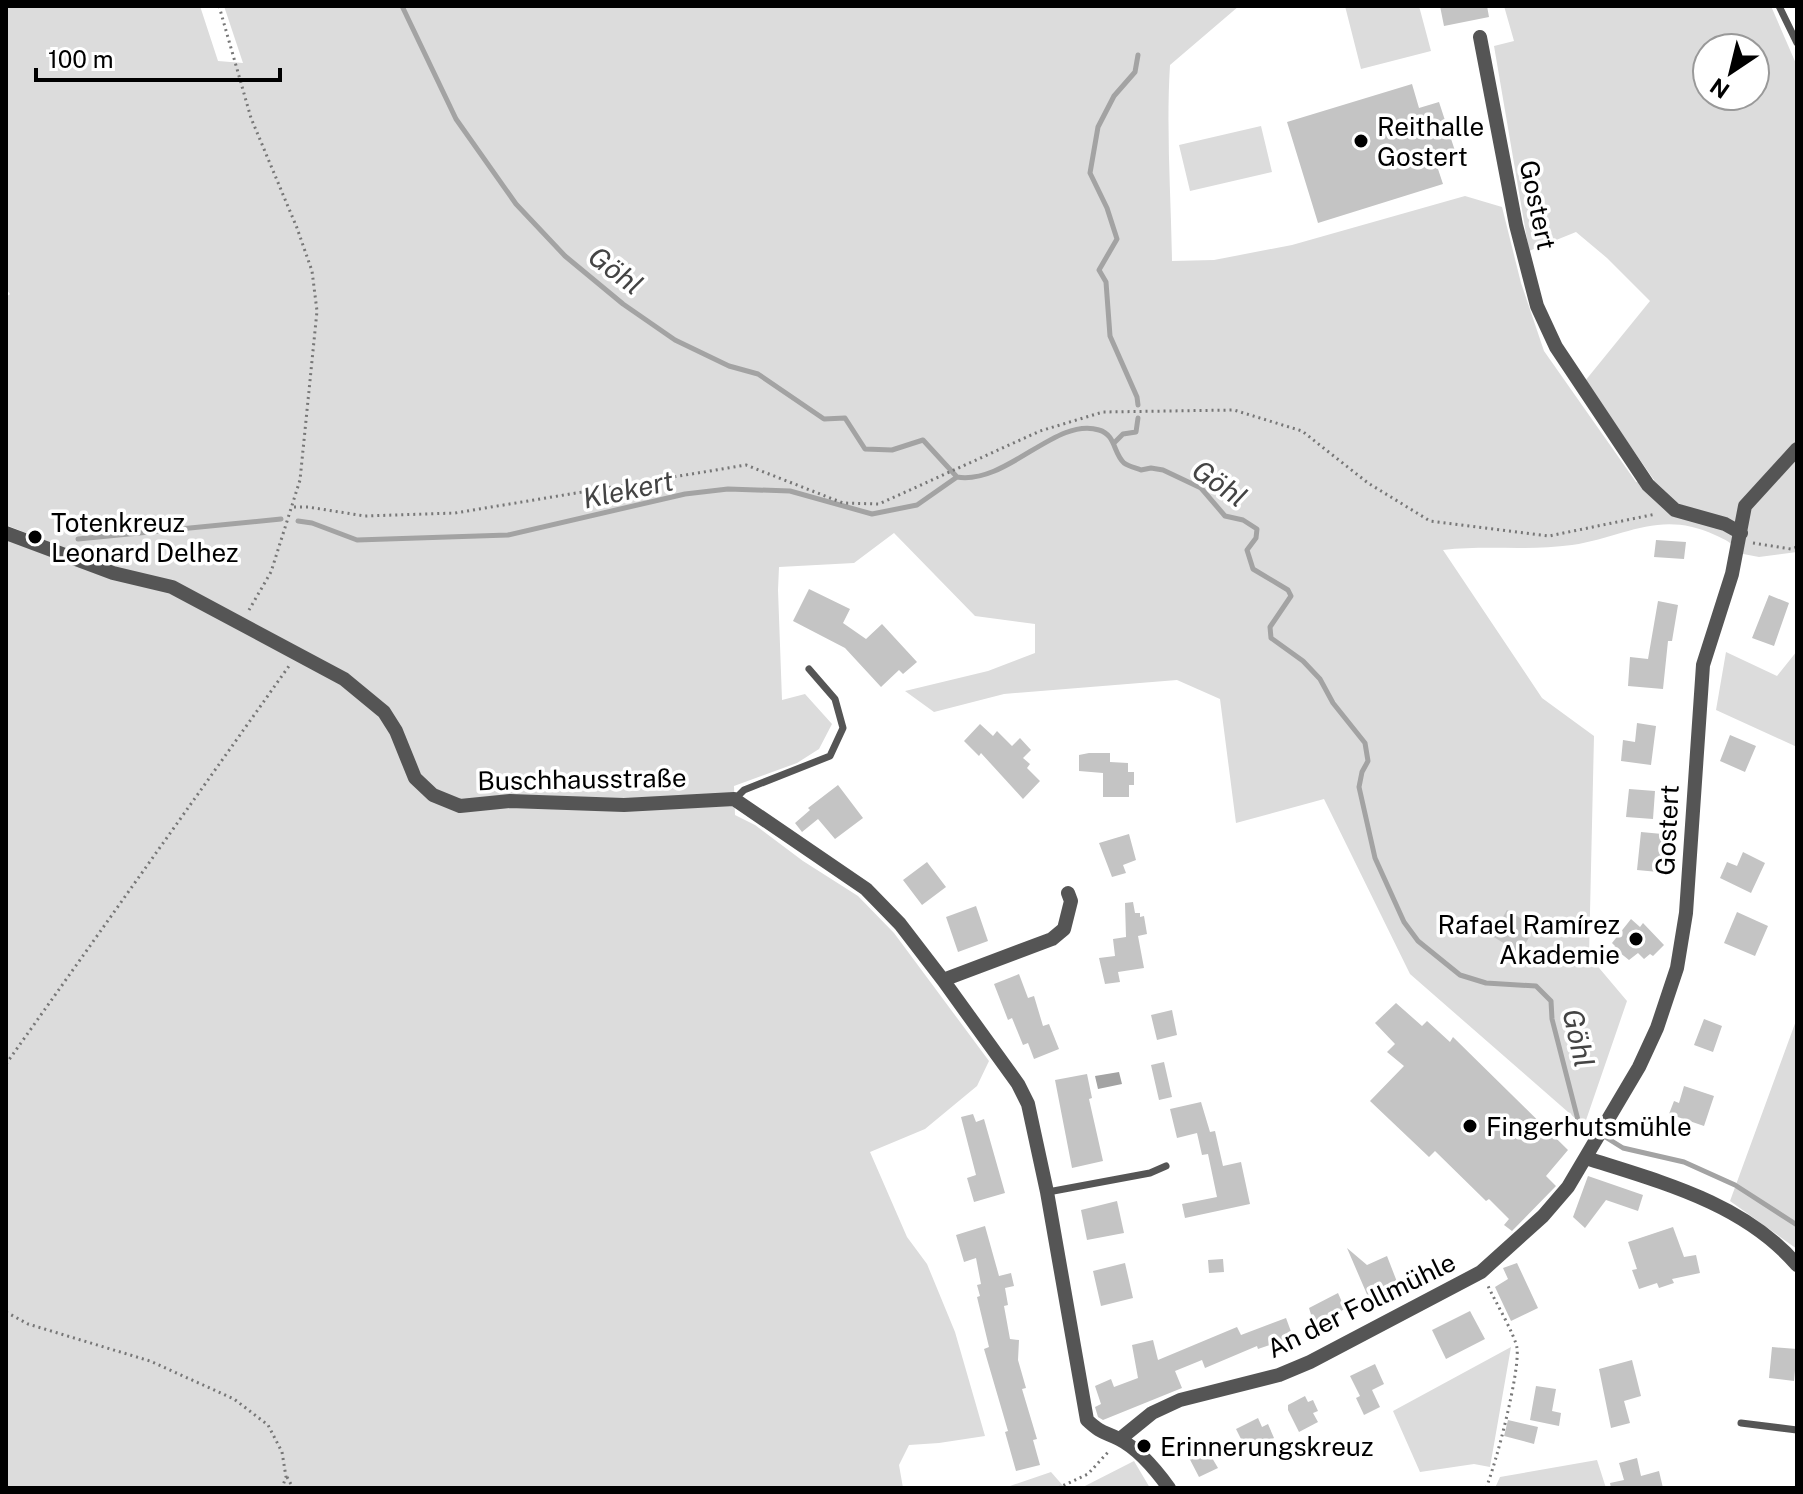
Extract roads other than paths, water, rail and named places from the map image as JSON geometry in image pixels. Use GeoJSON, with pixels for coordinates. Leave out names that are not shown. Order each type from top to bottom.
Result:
{"type":"FeatureCollection","features":[{"type":"Feature","properties":{"kind":"street","name":"Gostert"},"geometry":{"type":"LineString","coordinates":[[1480,37],[1516,225],[1537,306],[1556,347],[1648,485],[1675,510],[1725,524],[1741,533]]}},
{"type":"Feature","properties":{"kind":"street","name":"Gostert"},"geometry":{"type":"LineString","coordinates":[[1607,1119],[1639,1067],[1657,1028],[1677,968],[1686,913],[1703,665],[1732,574],[1745,506],[1797,449]]}},
{"type":"Feature","properties":{"kind":"street","name":"Buschhausstraße"},"geometry":{"type":"LineString","coordinates":[[6,533],[113,573],[172,587],[344,679],[384,712],[396,731],[415,778],[433,795],[460,806],[510,801],[624,805],[734,799]]}},
{"type":"Feature","properties":{"kind":"street"},"geometry":{"type":"LineString","coordinates":[[734,799],[866,889],[900,924],[1018,1084],[1028,1104],[1047,1192],[1087,1420],[1102,1434],[1120,1439],[1149,1464],[1169,1488]]}},
{"type":"Feature","properties":{"kind":"street"},"geometry":{"type":"LineString","coordinates":[[943,980],[1052,939],[1064,929],[1071,901],[1068,893]]}},
{"type":"Feature","properties":{"kind":"street","name":"An der Follmühle"},"geometry":{"type":"LineString","coordinates":[[1120,1439],[1152,1413],[1180,1400],[1279,1375],[1310,1362],[1481,1272],[1543,1216],[1568,1187],[1607,1119]]}},
{"type":"Feature","properties":{"kind":"street"},"geometry":{"type":"LineString","coordinates":[[1589,1151],[1723,1208],[1750,1224],[1797,1265]]}},
{"type":"Feature","properties":{"kind":"lane"},"geometry":{"type":"LineString","coordinates":[[1779,6],[1797,43]]}},
{"type":"Feature","properties":{"kind":"lane"},"geometry":{"type":"LineString","coordinates":[[734,799],[744,790],[830,756],[843,728],[835,699],[809,669]]}},
{"type":"Feature","properties":{"kind":"lane"},"geometry":{"type":"LineString","coordinates":[[1047,1192],[1150,1173],[1166,1166]]}},
{"type":"Feature","properties":{"kind":"lane"},"geometry":{"type":"LineString","coordinates":[[1741,1423],[1797,1430]]}},
{"type":"Feature","properties":{"kind":"waterway","name":"Göhl"},"geometry":{"type":"LineString","coordinates":[[402,6],[456,119],[516,204],[565,256],[623,304],[675,340],[729,366],[758,374],[824,419],[845,418],[865,449],[892,450],[923,440],[957,477],[976,477],[994,471],[1066,433],[1083,428],[1099,430],[1109,436],[1120,459],[1126,464],[1141,470],[1163,470],[1201,488],[1225,516],[1243,520],[1257,529],[1256,538],[1247,550],[1253,569],[1288,590],[1291,596],[1270,627],[1271,638],[1303,661],[1320,679],[1333,703],[1365,743],[1368,761],[1359,787],[1375,858],[1404,922],[1418,941],[1460,975],[1486,983],[1536,986],[1551,1001],[1552,1019],[1578,1120],[1623,1148],[1684,1162],[1735,1185],[1797,1225]]}},
{"type":"Feature","properties":{"kind":"waterway"},"geometry":{"type":"LineString","coordinates":[[1138,55],[1135,72],[1114,96],[1098,127],[1090,173],[1107,208],[1117,239],[1099,270],[1106,282],[1110,336],[1138,405]]}},
{"type":"Feature","properties":{"kind":"waterway"},"geometry":{"type":"LineString","coordinates":[[1114,443],[1123,434],[1136,432],[1138,418]]}},
{"type":"Feature","properties":{"kind":"waterway","name":"Klekert"},"geometry":{"type":"LineString","coordinates":[[298,521],[357,540],[508,535],[685,494],[728,489],[790,491],[872,514],[917,505],[957,477]]}},
{"type":"Feature","properties":{"kind":"waterway","name":"Klekert"},"geometry":{"type":"LineString","coordinates":[[78,539],[281,519]]}},
{"type":"Feature","properties":{"kind":"place","name":"Reithalle Gostert"},"geometry":{"type":"Point","coordinates":[1361,141]}},
{"type":"Feature","properties":{"kind":"place","name":"Totenkreuz Leonard Delhez"},"geometry":{"type":"Point","coordinates":[35,537]}},
{"type":"Feature","properties":{"kind":"place","name":"Rafael Ramírez Akademie"},"geometry":{"type":"Point","coordinates":[1636,939]}},
{"type":"Feature","properties":{"kind":"place","name":"Fingerhutsmühle"},"geometry":{"type":"Point","coordinates":[1470,1126]}},
{"type":"Feature","properties":{"kind":"place","name":"Erinnerungskreuz"},"geometry":{"type":"Point","coordinates":[1144,1446]}}]}
